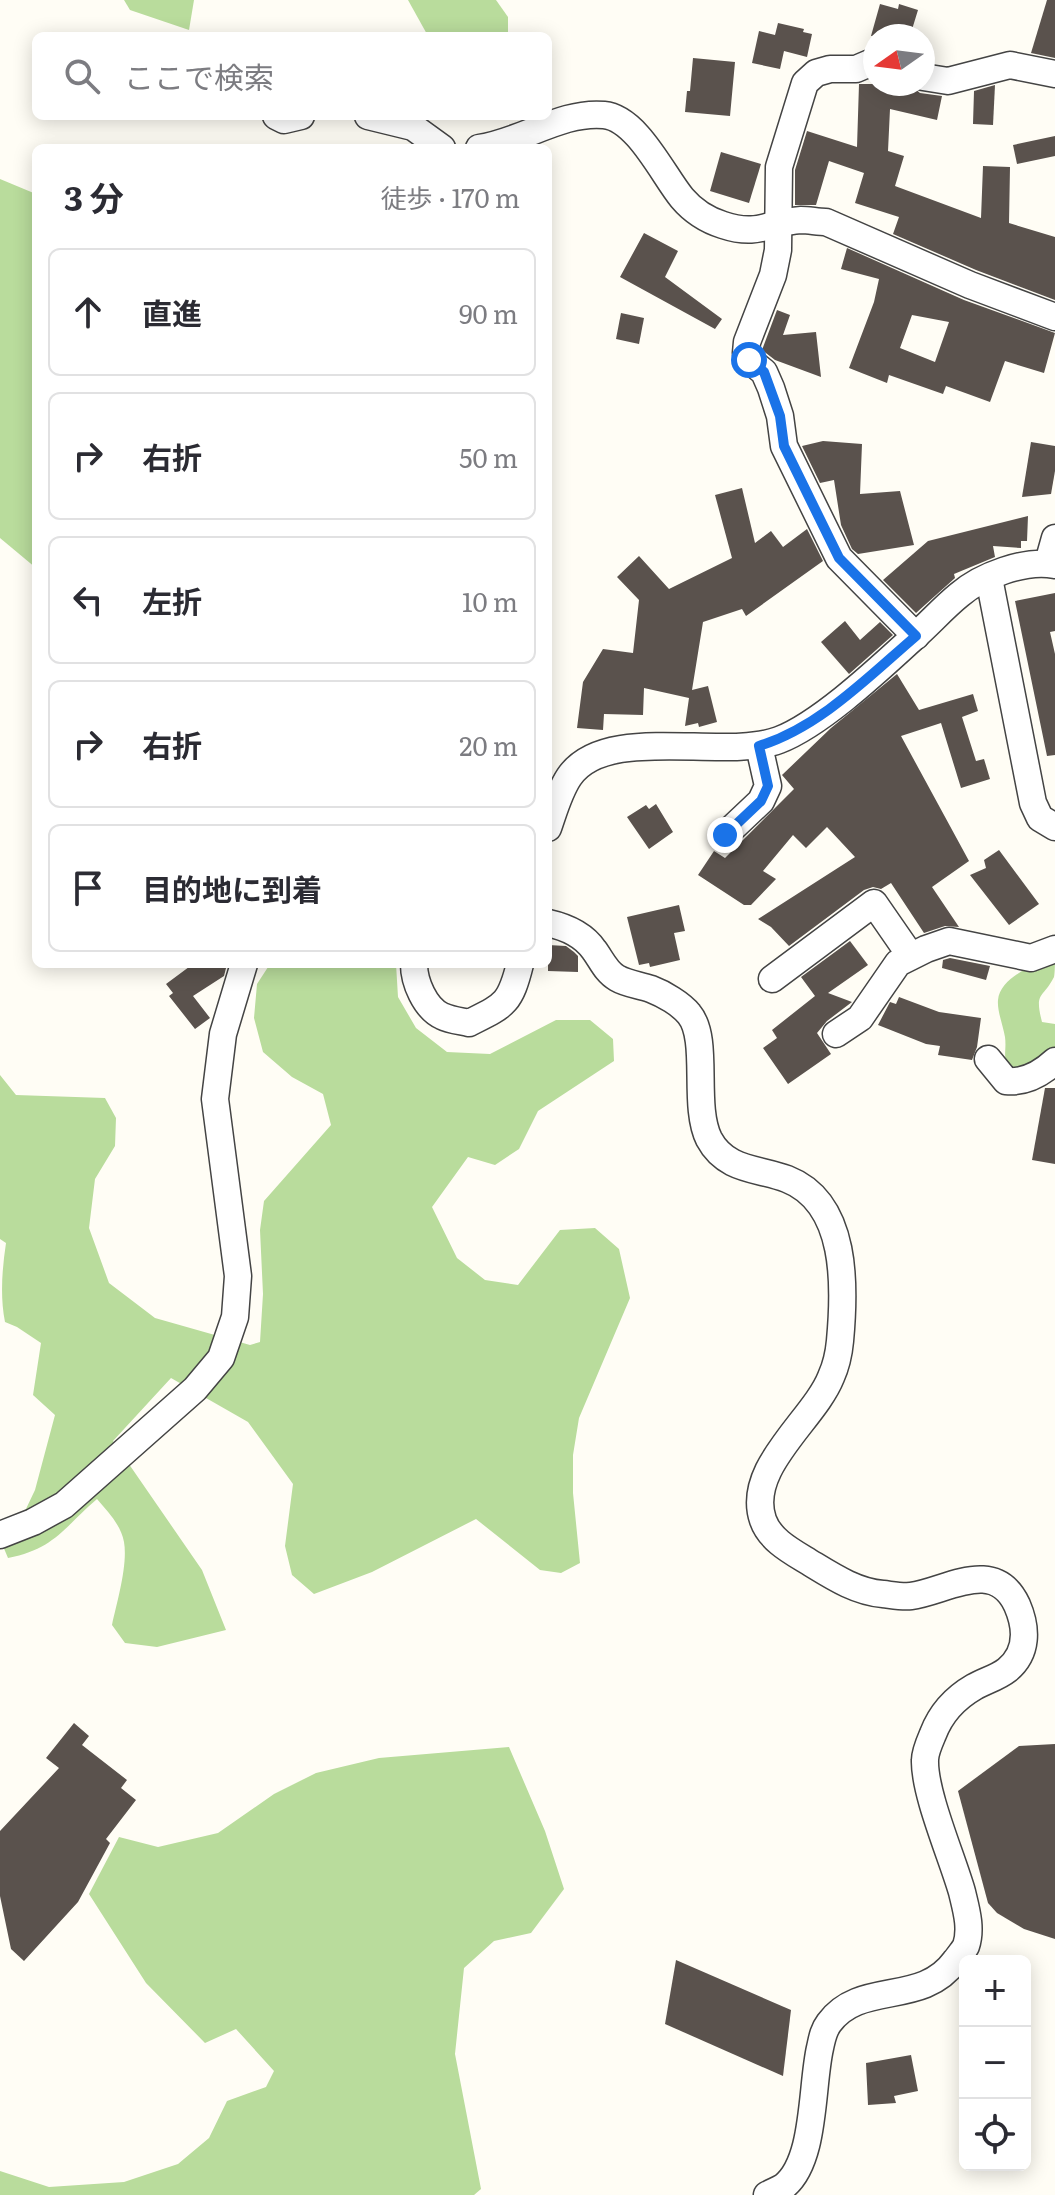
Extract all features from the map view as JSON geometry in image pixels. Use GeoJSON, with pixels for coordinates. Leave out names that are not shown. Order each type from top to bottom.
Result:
{"type":"FeatureCollection","features":[{"type":"Feature","properties":{"kind":"street"},"geometry":{"type":"LineString","coordinates":[[935,79],[948,81],[1010,65],[1055,74]]}},
{"type":"Feature","properties":{"kind":"street"},"geometry":{"type":"LineString","coordinates":[[863,66],[816,73],[805,83],[779,167],[778,250],[773,275],[747,342],[746,353],[749,360],[764,372],[780,416],[784,446],[839,558],[916,636]]}},
{"type":"Feature","properties":{"kind":"street"},"geometry":{"type":"LineString","coordinates":[[495,144],[524,137],[560,121],[587,115],[608,115],[638,135],[682,198],[698,213],[723,225],[749,231],[802,220],[826,222],[970,285],[1055,317]]}},
{"type":"Feature","properties":{"kind":"street"},"geometry":{"type":"LineString","coordinates":[[384,120],[413,127],[436,144]]}},
{"type":"Feature","properties":{"kind":"street"},"geometry":{"type":"LineString","coordinates":[[552,818],[570,775],[590,758],[622,748],[759,746],[800,730],[916,636],[961,593],[989,578],[1053,555]]}},
{"type":"Feature","properties":{"kind":"street"},"geometry":{"type":"LineString","coordinates":[[989,578],[1033,803],[1040,818],[1055,827]]}},
{"type":"Feature","properties":{"kind":"street"},"geometry":{"type":"LineString","coordinates":[[725,835],[761,801],[768,786],[759,746]]}},
{"type":"Feature","properties":{"kind":"street"},"geometry":{"type":"LineString","coordinates":[[772,979],[874,903],[910,955]]}},
{"type":"Feature","properties":{"kind":"street"},"geometry":{"type":"LineString","coordinates":[[552,924],[578,934],[590,944],[614,977],[655,990],[691,1016],[698,1037],[700,1112],[710,1141],[727,1161],[789,1180],[812,1196],[829,1217],[838,1240],[840,1344],[831,1379],[766,1475],[758,1500],[764,1525],[781,1545],[842,1582],[876,1594],[911,1596],[972,1578],[996,1584],[1014,1598],[1025,1626],[1022,1653],[1006,1671],[974,1687],[948,1707],[934,1730],[925,1758],[929,1788],[968,1917],[965,1947],[950,1969],[926,1986],[893,1995],[864,1998],[841,2008],[824,2028],[806,2148],[797,2171],[785,2186],[767,2195]]}},
{"type":"Feature","properties":{"kind":"street"},"geometry":{"type":"LineString","coordinates":[[836,1034],[860,1018],[898,963],[910,955],[949,941],[1031,958],[1055,949]]}},
{"type":"Feature","properties":{"kind":"street"},"geometry":{"type":"LineString","coordinates":[[0,1535],[64,1505],[195,1389],[221,1358],[235,1317],[238,1276],[215,1099],[223,1034],[243,968]]}},
{"type":"Feature","properties":{"kind":"street"},"geometry":{"type":"LineString","coordinates":[[414,968],[425,1002],[440,1016],[469,1023],[495,1011],[513,994],[519,968]]}},
{"type":"Feature","properties":{"kind":"street"},"geometry":{"type":"LineString","coordinates":[[988,1059],[1006,1081],[1016,1082],[1039,1075],[1055,1061]]}},
{"type":"Feature","properties":{"kind":"green space"},"geometry":{"type":"Polygon","coordinates":[[[124,0],[194,0],[189,30],[130,10],[124,0]]]}},
{"type":"Feature","properties":{"kind":"green space"},"geometry":{"type":"Polygon","coordinates":[[[408,0],[496,0],[508,17],[508,32],[426,32],[408,0]]]}},
{"type":"Feature","properties":{"kind":"green space"},"geometry":{"type":"Polygon","coordinates":[[[0,179],[32,192],[32,565],[0,538],[0,179]]]}},
{"type":"Feature","properties":{"kind":"green space"},"geometry":{"type":"Polygon","coordinates":[[[1055,956],[1054,977],[1041,996],[1039,1005],[1042,1022],[1055,1024],[1055,1054],[1012,1072],[1005,1059],[1005,1037],[998,1004],[1000,992],[1020,972],[1055,956]]]}},
{"type":"Feature","properties":{"kind":"green space"},"geometry":{"type":"Polygon","coordinates":[[[267,968],[396,968],[398,997],[416,1028],[447,1052],[490,1054],[556,1020],[590,1020],[613,1039],[614,1061],[538,1111],[519,1149],[495,1165],[468,1157],[432,1207],[457,1258],[485,1280],[518,1285],[560,1230],[595,1228],[619,1249],[630,1298],[579,1418],[573,1455],[573,1493],[580,1563],[561,1573],[540,1570],[476,1519],[372,1572],[314,1594],[292,1575],[285,1546],[293,1484],[248,1422],[171,1378],[113,1441],[202,1570],[226,1630],[157,1647],[125,1643],[112,1625],[123,1572],[124,1542],[117,1524],[97,1499],[58,1536],[37,1549],[8,1558],[0,1539],[0,1524],[25,1511],[35,1490],[55,1415],[33,1395],[41,1343],[5,1322],[2,1283],[6,1243],[0,1239],[0,1075],[16,1095],[105,1098],[116,1118],[115,1146],[95,1179],[89,1228],[109,1283],[155,1318],[250,1345],[260,1342],[263,1294],[260,1230],[264,1201],[331,1125],[323,1094],[292,1077],[263,1052],[254,1018],[257,984],[267,968]]]}},
{"type":"Feature","properties":{"kind":"green space"},"geometry":{"type":"Polygon","coordinates":[[[509,1747],[545,1831],[564,1889],[531,1933],[494,1941],[464,1968],[455,2054],[481,2189],[474,2195],[0,2195],[0,2171],[49,2187],[124,2182],[178,2164],[209,2138],[227,2101],[266,2087],[274,2071],[236,2029],[205,2043],[146,1983],[89,1894],[119,1837],[158,1847],[218,1833],[274,1794],[316,1773],[379,1758],[509,1747]]]}},
{"type":"Feature","properties":{"kind":"building"},"geometry":{"type":"Polygon","coordinates":[[[1047,0],[1055,0],[1055,58],[1031,53],[1047,0]]]}},
{"type":"Feature","properties":{"kind":"building"},"geometry":{"type":"Polygon","coordinates":[[[880,4],[898,9],[899,4],[918,10],[914,24],[874,24],[880,4]]]}},
{"type":"Feature","properties":{"kind":"building"},"geometry":{"type":"Polygon","coordinates":[[[778,23],[812,34],[807,57],[784,51],[780,69],[752,63],[759,31],[775,35],[778,23]]]}},
{"type":"Feature","properties":{"kind":"building"},"geometry":{"type":"Polygon","coordinates":[[[693,58],[735,62],[730,116],[685,112],[693,58]]]}},
{"type":"Feature","properties":{"kind":"building"},"geometry":{"type":"Polygon","coordinates":[[[859,84],[863,84],[863,96],[942,96],[937,120],[890,109],[888,151],[904,156],[895,186],[981,218],[983,166],[1010,167],[1009,223],[1055,237],[1055,300],[893,234],[899,217],[855,203],[864,173],[829,161],[816,205],[795,205],[795,170],[807,131],[857,147],[859,84]]]}},
{"type":"Feature","properties":{"kind":"building"},"geometry":{"type":"Polygon","coordinates":[[[995,85],[993,125],[973,124],[974,91],[995,85]]]}},
{"type":"Feature","properties":{"kind":"building"},"geometry":{"type":"Polygon","coordinates":[[[1055,136],[1055,156],[1017,164],[1013,145],[1055,136]]]}},
{"type":"Feature","properties":{"kind":"building"},"geometry":{"type":"Polygon","coordinates":[[[721,152],[761,164],[749,203],[710,191],[721,152]]]}},
{"type":"Feature","properties":{"kind":"building"},"geometry":{"type":"Polygon","coordinates":[[[644,233],[678,251],[665,277],[722,319],[715,329],[620,277],[644,233]]]}},
{"type":"Feature","properties":{"kind":"building"},"geometry":{"type":"Polygon","coordinates":[[[847,248],[964,300],[1055,333],[1044,373],[1005,361],[990,402],[946,386],[943,394],[889,375],[887,383],[849,368],[874,302],[879,279],[841,269],[847,248]],[[912,315],[900,348],[935,362],[949,322],[912,315]]]}},
{"type":"Feature","properties":{"kind":"building"},"geometry":{"type":"Polygon","coordinates":[[[777,310],[790,315],[783,335],[816,332],[821,377],[775,360],[762,350],[777,310]]]}},
{"type":"Feature","properties":{"kind":"building"},"geometry":{"type":"Polygon","coordinates":[[[621,313],[644,318],[639,344],[616,339],[621,313]]]}},
{"type":"Feature","properties":{"kind":"building"},"geometry":{"type":"Polygon","coordinates":[[[823,441],[862,444],[860,494],[900,491],[914,545],[858,554],[852,549],[841,525],[834,480],[820,483],[802,446],[823,441]]]}},
{"type":"Feature","properties":{"kind":"building"},"geometry":{"type":"Polygon","coordinates":[[[1031,442],[1055,446],[1055,471],[1051,494],[1022,497],[1031,442]]]}},
{"type":"Feature","properties":{"kind":"building"},"geometry":{"type":"Polygon","coordinates":[[[742,488],[755,543],[771,531],[783,547],[807,529],[823,561],[746,616],[742,609],[703,622],[692,690],[708,686],[717,722],[699,727],[698,723],[685,726],[689,698],[644,688],[643,715],[604,714],[603,730],[577,728],[583,682],[603,649],[633,653],[639,600],[617,577],[639,556],[669,589],[732,558],[715,495],[742,488]]]}},
{"type":"Feature","properties":{"kind":"building"},"geometry":{"type":"Polygon","coordinates":[[[1028,516],[1027,541],[1021,541],[1021,548],[993,546],[995,557],[954,574],[955,578],[916,613],[883,580],[928,541],[1028,516]]]}},
{"type":"Feature","properties":{"kind":"building"},"geometry":{"type":"Polygon","coordinates":[[[1055,593],[1055,631],[1050,632],[1055,654],[1055,755],[1047,756],[1015,601],[1055,593]]]}},
{"type":"Feature","properties":{"kind":"building"},"geometry":{"type":"Polygon","coordinates":[[[845,621],[860,640],[880,622],[893,635],[849,674],[821,642],[845,621]]]}},
{"type":"Feature","properties":{"kind":"building"},"geometry":{"type":"Polygon","coordinates":[[[897,674],[919,710],[973,694],[978,711],[962,717],[976,761],[984,759],[990,779],[961,788],[941,723],[901,736],[969,861],[932,887],[959,927],[945,926],[924,933],[891,883],[881,889],[873,887],[864,890],[789,946],[771,927],[758,919],[855,857],[827,827],[806,848],[793,835],[763,871],[776,879],[751,905],[744,905],[698,875],[714,851],[725,858],[794,789],[782,775],[831,728],[897,674]]]}},
{"type":"Feature","properties":{"kind":"building"},"geometry":{"type":"Polygon","coordinates":[[[656,804],[673,832],[649,849],[627,817],[646,805],[649,809],[656,804]]]}},
{"type":"Feature","properties":{"kind":"building"},"geometry":{"type":"Polygon","coordinates":[[[999,850],[1039,904],[1009,925],[970,875],[986,868],[984,860],[999,850]]]}},
{"type":"Feature","properties":{"kind":"building"},"geometry":{"type":"Polygon","coordinates":[[[679,905],[685,931],[674,933],[680,960],[650,967],[649,963],[639,965],[627,917],[679,905]]]}},
{"type":"Feature","properties":{"kind":"building"},"geometry":{"type":"Polygon","coordinates":[[[850,941],[868,965],[828,993],[852,1002],[817,1033],[831,1054],[788,1084],[763,1048],[777,1038],[772,1030],[815,996],[801,977],[850,941]]]}},
{"type":"Feature","properties":{"kind":"building"},"geometry":{"type":"Polygon","coordinates":[[[552,945],[566,946],[578,956],[578,972],[548,971],[552,968],[552,945]]]}},
{"type":"Feature","properties":{"kind":"building"},"geometry":{"type":"Polygon","coordinates":[[[950,958],[990,966],[986,980],[942,968],[943,960],[950,958]]]}},
{"type":"Feature","properties":{"kind":"building"},"geometry":{"type":"Polygon","coordinates":[[[188,968],[226,968],[224,976],[193,996],[210,1018],[195,1029],[169,996],[173,993],[166,984],[188,968]]]}},
{"type":"Feature","properties":{"kind":"building"},"geometry":{"type":"Polygon","coordinates":[[[899,997],[939,1012],[981,1018],[972,1060],[938,1055],[940,1046],[926,1044],[878,1025],[890,1002],[896,1004],[899,997]]]}},
{"type":"Feature","properties":{"kind":"building"},"geometry":{"type":"Polygon","coordinates":[[[1045,1088],[1055,1088],[1055,1164],[1032,1160],[1045,1088]]]}},
{"type":"Feature","properties":{"kind":"building"},"geometry":{"type":"Polygon","coordinates":[[[74,1723],[89,1736],[82,1745],[127,1780],[121,1788],[136,1800],[106,1839],[110,1843],[78,1902],[24,1961],[11,1949],[0,1896],[0,1831],[59,1768],[46,1758],[74,1723]]]}},
{"type":"Feature","properties":{"kind":"building"},"geometry":{"type":"Polygon","coordinates":[[[1055,1744],[1055,1939],[1024,1929],[997,1913],[988,1903],[958,1791],[1019,1746],[1055,1744]]]}},
{"type":"Feature","properties":{"kind":"building"},"geometry":{"type":"Polygon","coordinates":[[[676,1960],[791,2010],[783,2076],[665,2024],[676,1960]]]}},
{"type":"Feature","properties":{"kind":"building"},"geometry":{"type":"Polygon","coordinates":[[[911,2055],[918,2091],[894,2096],[896,2103],[868,2105],[866,2063],[911,2055]]]}},
{"type":"Feature","properties":{"kind":"route"},"geometry":{"type":"LineString","coordinates":[[725,835],[761,801],[768,786],[759,746],[800,730],[916,636],[839,558],[784,446],[780,416],[764,372],[749,360]]}}]}
